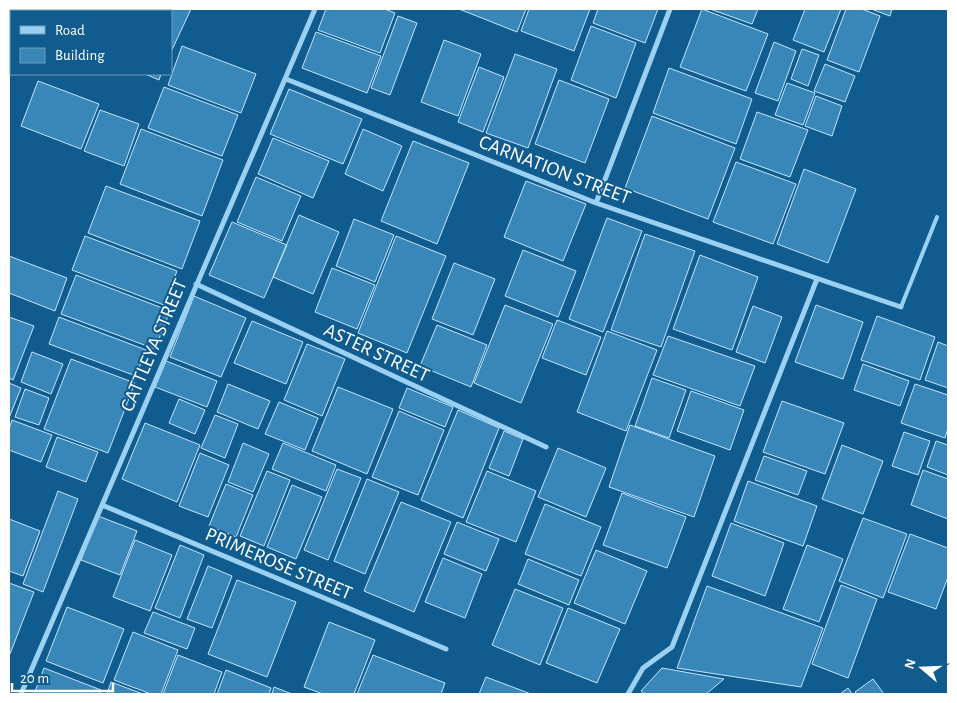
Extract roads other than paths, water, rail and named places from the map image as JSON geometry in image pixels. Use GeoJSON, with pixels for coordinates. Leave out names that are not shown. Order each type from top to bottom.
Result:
{"type":"FeatureCollection","features":[{"type":"Feature","properties":{"kind":"street","name":"CATTLEYA STREET"},"geometry":{"type":"LineString","coordinates":[[21,694],[315,9]]}},
{"type":"Feature","properties":{"kind":"street"},"geometry":{"type":"LineString","coordinates":[[596,203],[670,9]]}},
{"type":"Feature","properties":{"kind":"street","name":"CARNATION STREET"},"geometry":{"type":"LineString","coordinates":[[286,79],[596,203],[901,307]]}},
{"type":"Feature","properties":{"kind":"street"},"geometry":{"type":"LineString","coordinates":[[628,694],[643,668],[672,646],[817,279]]}},
{"type":"Feature","properties":{"kind":"street","name":"ASTER STREET"},"geometry":{"type":"LineString","coordinates":[[196,284],[546,447]]}},
{"type":"Feature","properties":{"kind":"street","name":"PRIMEROSE STREET"},"geometry":{"type":"LineString","coordinates":[[102,504],[446,649]]}},
{"type":"Feature","properties":{"kind":"lane"},"geometry":{"type":"LineString","coordinates":[[901,307],[937,217]]}}]}
